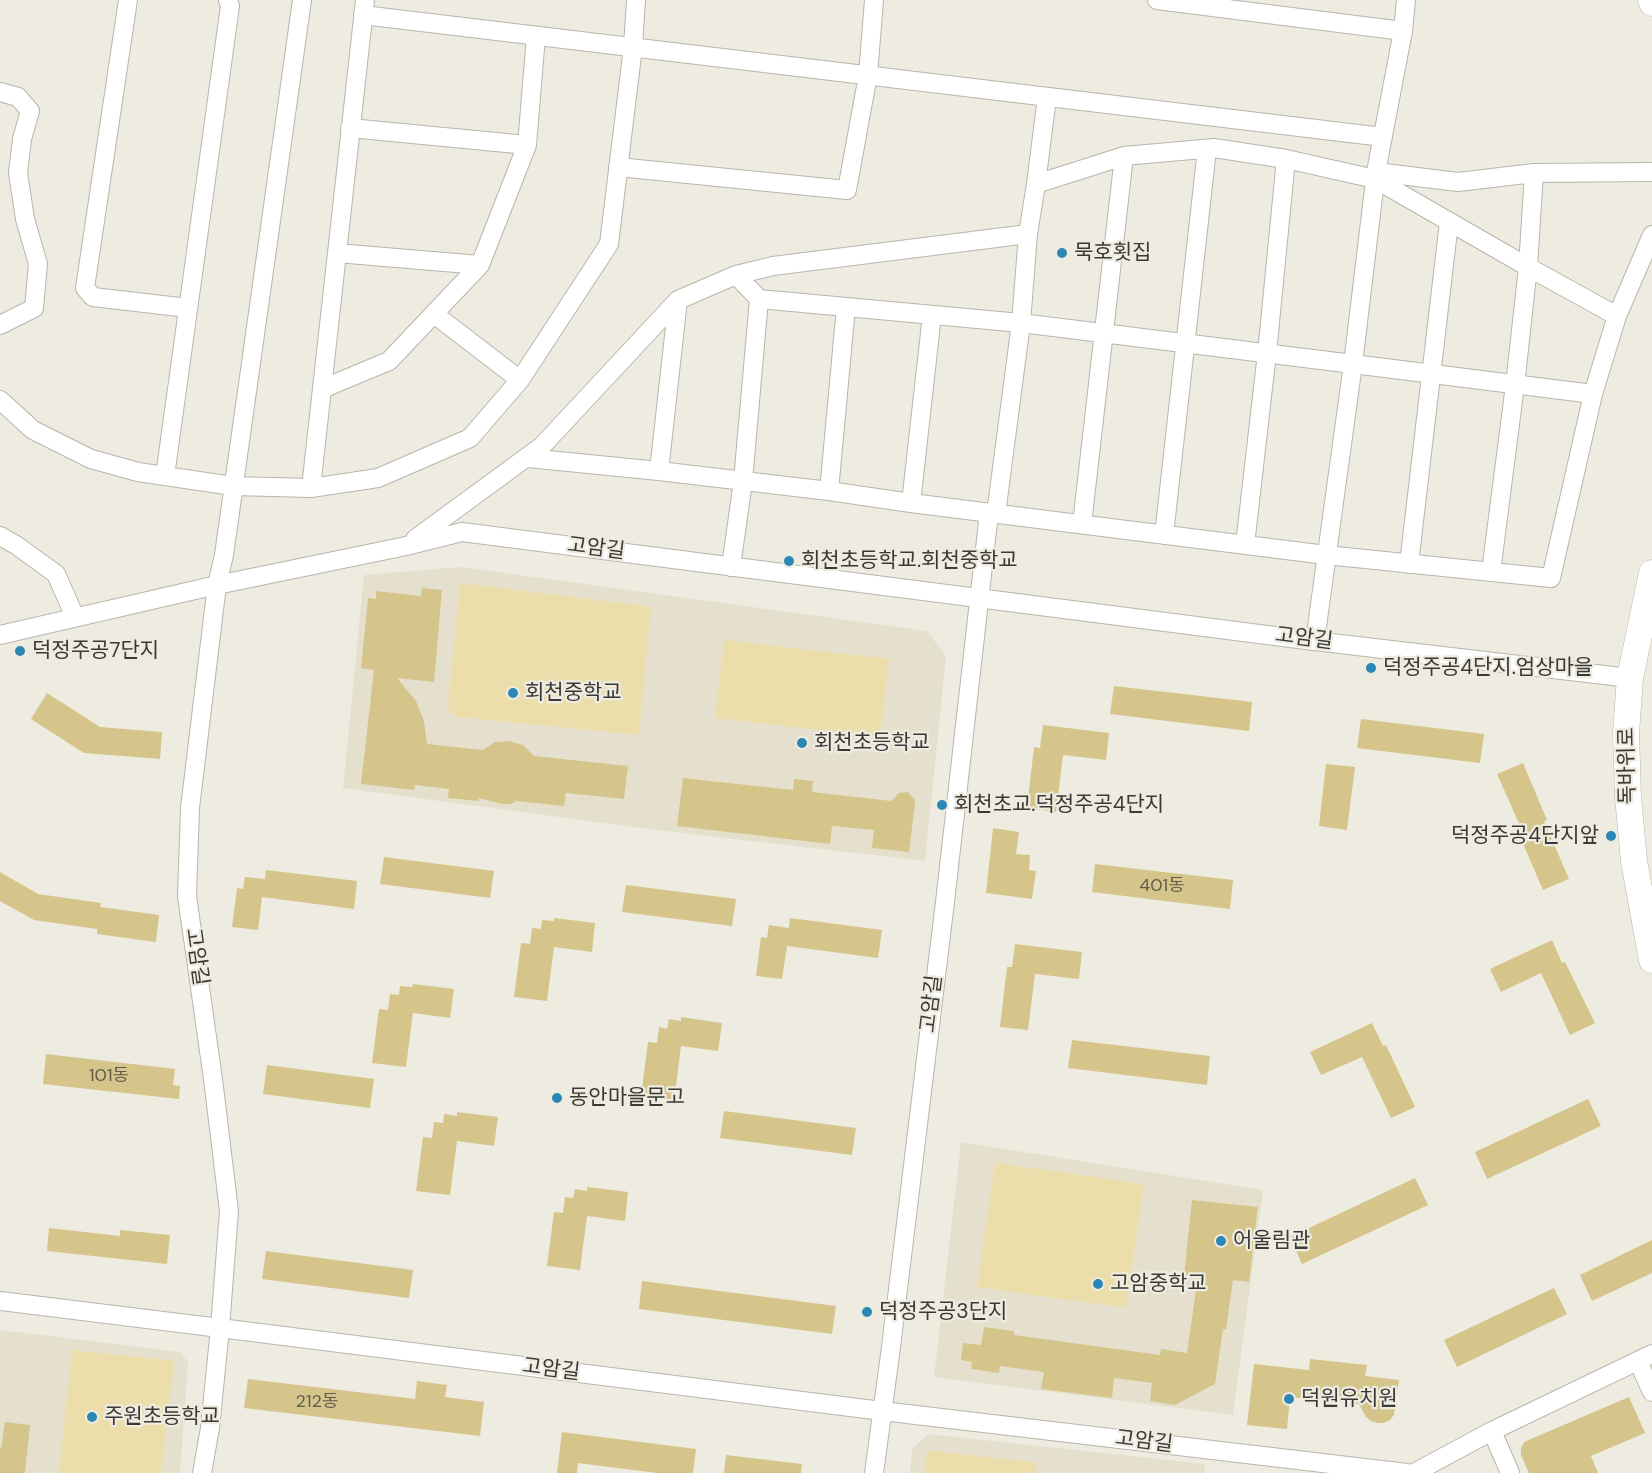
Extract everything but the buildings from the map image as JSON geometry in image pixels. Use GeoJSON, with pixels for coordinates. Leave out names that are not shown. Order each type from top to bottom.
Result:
{"type":"FeatureCollection","features":[{"type":"Feature","properties":{"kind":"main road","name":"독바위로"},"geometry":{"type":"LineString","coordinates":[[1652,573],[1630,678],[1626,733],[1628,797],[1634,861],[1652,960]]}},
{"type":"Feature","properties":{"kind":"street"},"geometry":{"type":"LineString","coordinates":[[128,0],[85,288],[93,297],[188,308]]}},
{"type":"Feature","properties":{"kind":"street"},"geometry":{"type":"LineString","coordinates":[[165,476],[230,6],[228,0]]}},
{"type":"Feature","properties":{"kind":"street"},"geometry":{"type":"LineString","coordinates":[[217,585],[224,555],[302,0]]}},
{"type":"Feature","properties":{"kind":"street"},"geometry":{"type":"LineString","coordinates":[[4,411],[33,430],[91,459],[138,472],[233,486],[311,489],[378,478],[470,438],[520,380],[609,244],[633,47],[636,0]]}},
{"type":"Feature","properties":{"kind":"street"},"geometry":{"type":"LineString","coordinates":[[618,167],[847,190],[868,75],[874,0]]}},
{"type":"Feature","properties":{"kind":"street"},"geometry":{"type":"LineString","coordinates":[[1157,0],[1287,8],[1403,31]]}},
{"type":"Feature","properties":{"kind":"street"},"geometry":{"type":"LineString","coordinates":[[1315,641],[1376,176],[1403,31],[1406,0]]}},
{"type":"Feature","properties":{"kind":"street"},"geometry":{"type":"LineString","coordinates":[[311,489],[364,7],[536,36],[1383,137]]}},
{"type":"Feature","properties":{"kind":"street"},"geometry":{"type":"LineString","coordinates":[[322,389],[389,362],[480,265],[527,145],[536,36]]}},
{"type":"Feature","properties":{"kind":"street"},"geometry":{"type":"LineString","coordinates":[[0,92],[18,97],[30,111],[22,139],[18,173],[25,219],[38,264],[34,308],[0,325]]}},
{"type":"Feature","properties":{"kind":"street"},"geometry":{"type":"LineString","coordinates":[[979,597],[1021,323],[1028,234],[1047,97]]}},
{"type":"Feature","properties":{"kind":"street"},"geometry":{"type":"LineString","coordinates":[[350,128],[527,145]]}},
{"type":"Feature","properties":{"kind":"street"},"geometry":{"type":"LineString","coordinates":[[1036,184],[1124,156],[1214,148],[1376,176],[1458,183],[1534,173],[1652,172]]}},
{"type":"Feature","properties":{"kind":"street"},"geometry":{"type":"LineString","coordinates":[[1164,535],[1207,149]]}},
{"type":"Feature","properties":{"kind":"street"},"geometry":{"type":"LineString","coordinates":[[1082,524],[1124,156]]}},
{"type":"Feature","properties":{"kind":"street"},"geometry":{"type":"LineString","coordinates":[[1245,544],[1286,159]]}},
{"type":"Feature","properties":{"kind":"street"},"geometry":{"type":"LineString","coordinates":[[1491,572],[1528,267],[1534,173]]}},
{"type":"Feature","properties":{"kind":"street"},"geometry":{"type":"LineString","coordinates":[[1376,176],[1449,222],[1617,316]]}},
{"type":"Feature","properties":{"kind":"street"},"geometry":{"type":"LineString","coordinates":[[1409,564],[1449,222]]}},
{"type":"Feature","properties":{"kind":"street"},"geometry":{"type":"LineString","coordinates":[[406,546],[542,446],[678,300],[736,275],[773,266],[1028,234]]}},
{"type":"Feature","properties":{"kind":"street"},"geometry":{"type":"LineString","coordinates":[[528,458],[829,491],[1326,555],[1551,578],[1593,394],[1617,316],[1652,235]]}},
{"type":"Feature","properties":{"kind":"street"},"geometry":{"type":"LineString","coordinates":[[337,253],[480,265]]}},
{"type":"Feature","properties":{"kind":"street"},"geometry":{"type":"LineString","coordinates":[[736,275],[759,299],[1021,323],[1593,394]]}},
{"type":"Feature","properties":{"kind":"street"},"geometry":{"type":"LineString","coordinates":[[731,567],[743,481],[759,299]]}},
{"type":"Feature","properties":{"kind":"street"},"geometry":{"type":"LineString","coordinates":[[659,471],[678,300]]}},
{"type":"Feature","properties":{"kind":"street"},"geometry":{"type":"LineString","coordinates":[[829,491],[846,307]]}},
{"type":"Feature","properties":{"kind":"street"},"geometry":{"type":"LineString","coordinates":[[434,314],[520,380]]}},
{"type":"Feature","properties":{"kind":"street"},"geometry":{"type":"LineString","coordinates":[[911,503],[932,315]]}},
{"type":"Feature","properties":{"kind":"street","name":"고암길"},"geometry":{"type":"LineString","coordinates":[[0,634],[462,532],[1315,641],[1630,678]]}},
{"type":"Feature","properties":{"kind":"street"},"geometry":{"type":"LineString","coordinates":[[0,536],[56,574],[75,617]]}},
{"type":"Feature","properties":{"kind":"street","name":"고암길"},"geometry":{"type":"LineString","coordinates":[[202,1473],[210,1428],[229,1211],[187,896],[190,808],[217,585]]}},
{"type":"Feature","properties":{"kind":"street","name":"고암길"},"geometry":{"type":"LineString","coordinates":[[874,1473],[945,902],[979,597]]}},
{"type":"Feature","properties":{"kind":"street","name":"고암길"},"geometry":{"type":"LineString","coordinates":[[0,1301],[882,1411],[1407,1473]]}},
{"type":"Feature","properties":{"kind":"street"},"geometry":{"type":"LineString","coordinates":[[1414,1473],[1492,1431],[1645,1357],[1652,1392]]}},
{"type":"Feature","properties":{"kind":"street"},"geometry":{"type":"LineString","coordinates":[[1492,1431],[1510,1473]]}},
{"type":"Feature","properties":{"kind":"shaded area"},"geometry":{"type":"Polygon","coordinates":[[[461,567],[927,631],[946,656],[925,861],[656,830],[343,788],[364,575],[461,567]]]}},
{"type":"Feature","properties":{"kind":"shaded area"},"geometry":{"type":"Polygon","coordinates":[[[460,583],[651,607],[639,735],[457,717],[450,712],[448,706],[460,583]]]}},
{"type":"Feature","properties":{"kind":"shaded area"},"geometry":{"type":"Polygon","coordinates":[[[724,640],[889,659],[880,737],[715,718],[724,640]]]}},
{"type":"Feature","properties":{"kind":"shaded area","name":"고암중학교"},"geometry":{"type":"Polygon","coordinates":[[[961,1142],[1263,1190],[1233,1415],[934,1377],[961,1142]]]}},
{"type":"Feature","properties":{"kind":"shaded area"},"geometry":{"type":"Polygon","coordinates":[[[995,1163],[1144,1184],[1126,1308],[977,1287],[995,1163]]]}},
{"type":"Feature","properties":{"kind":"shaded area","name":"주원초등학교"},"geometry":{"type":"Polygon","coordinates":[[[0,1330],[180,1352],[188,1362],[180,1473],[0,1473],[0,1330]]]}},
{"type":"Feature","properties":{"kind":"shaded area"},"geometry":{"type":"Polygon","coordinates":[[[72,1350],[174,1361],[161,1473],[59,1473],[72,1350]]]}},
{"type":"Feature","properties":{"kind":"shaded area"},"geometry":{"type":"Polygon","coordinates":[[[928,1434],[1205,1464],[1204,1473],[910,1473],[912,1449],[928,1434]]]}},
{"type":"Feature","properties":{"kind":"shaded area"},"geometry":{"type":"Polygon","coordinates":[[[927,1450],[1037,1463],[1036,1473],[924,1473],[927,1450]]]}},
{"type":"Feature","properties":{"kind":"place","name":"묵호횟집"},"geometry":{"type":"Point","coordinates":[1062,253]}},
{"type":"Feature","properties":{"kind":"place","name":"회천초등학교.회천중학교"},"geometry":{"type":"Point","coordinates":[789,561]}},
{"type":"Feature","properties":{"kind":"place","name":"덕정주공7단지"},"geometry":{"type":"Point","coordinates":[20,651]}},
{"type":"Feature","properties":{"kind":"place","name":"덕정주공4단지.엄상마을"},"geometry":{"type":"Point","coordinates":[1371,668]}},
{"type":"Feature","properties":{"kind":"place","name":"회천중학교"},"geometry":{"type":"Point","coordinates":[513,693]}},
{"type":"Feature","properties":{"kind":"place","name":"회천초등학교"},"geometry":{"type":"Point","coordinates":[802,743]}},
{"type":"Feature","properties":{"kind":"place","name":"회천초교.덕정주공4단지"},"geometry":{"type":"Point","coordinates":[942,805]}},
{"type":"Feature","properties":{"kind":"place","name":"덕정주공4단지앞"},"geometry":{"type":"Point","coordinates":[1611,836]}},
{"type":"Feature","properties":{"kind":"place","name":"동안마을문고"},"geometry":{"type":"Point","coordinates":[557,1098]}},
{"type":"Feature","properties":{"kind":"place","name":"어울림관"},"geometry":{"type":"Point","coordinates":[1221,1241]}},
{"type":"Feature","properties":{"kind":"place","name":"고암중학교"},"geometry":{"type":"Point","coordinates":[1098,1284]}},
{"type":"Feature","properties":{"kind":"place","name":"덕정주공3단지"},"geometry":{"type":"Point","coordinates":[867,1312]}},
{"type":"Feature","properties":{"kind":"place","name":"덕원유치원"},"geometry":{"type":"Point","coordinates":[1289,1399]}},
{"type":"Feature","properties":{"kind":"place","name":"주원초등학교"},"geometry":{"type":"Point","coordinates":[92,1417]}}]}
